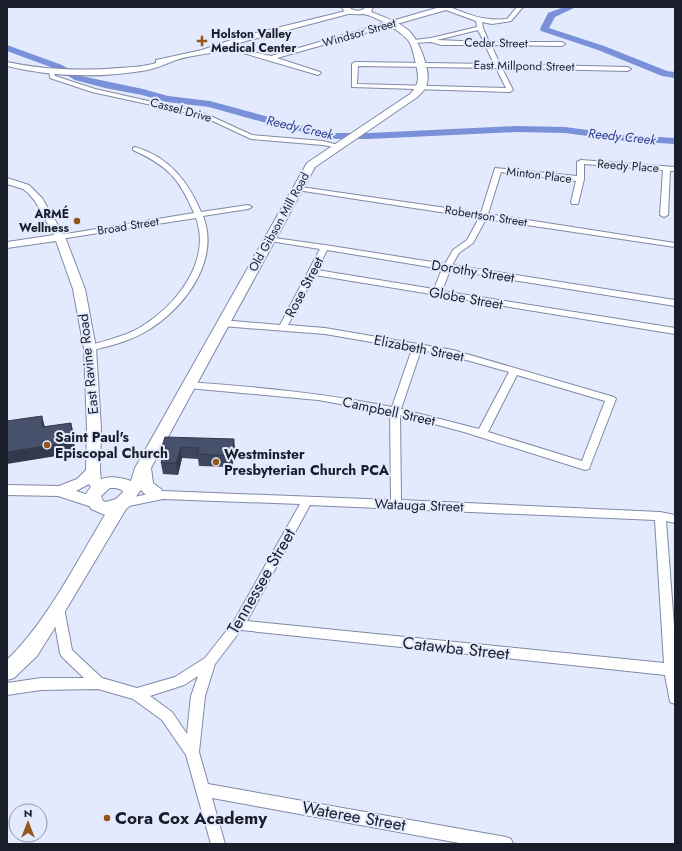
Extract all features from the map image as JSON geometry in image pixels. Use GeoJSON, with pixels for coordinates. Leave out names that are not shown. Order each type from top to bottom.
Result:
{"type":"FeatureCollection","features":[{"type":"Feature","properties":{"kind":"main road"},"geometry":{"type":"LineString","coordinates":[[347,10],[367,9],[406,32],[414,42],[424,76],[422,88]]}},
{"type":"Feature","properties":{"kind":"main road","name":"Old Gibson Mill Road"},"geometry":{"type":"LineString","coordinates":[[113,494],[137,485],[143,468],[188,385],[311,165],[414,96],[422,88]]}},
{"type":"Feature","properties":{"kind":"main road"},"geometry":{"type":"LineString","coordinates":[[143,468],[143,477],[147,489],[159,494]]}},
{"type":"Feature","properties":{"kind":"main road"},"geometry":{"type":"LineString","coordinates":[[7,672],[30,650],[58,608],[103,531],[113,494]]}},
{"type":"Feature","properties":{"kind":"street"},"geometry":{"type":"LineString","coordinates":[[447,7],[479,20],[492,22],[510,20],[520,7]]}},
{"type":"Feature","properties":{"kind":"street","name":"Windsor Street"},"geometry":{"type":"LineString","coordinates":[[271,58],[447,7]]}},
{"type":"Feature","properties":{"kind":"street"},"geometry":{"type":"LineString","coordinates":[[7,63],[27,69],[81,73],[148,67],[347,10]]}},
{"type":"Feature","properties":{"kind":"street"},"geometry":{"type":"LineString","coordinates":[[422,88],[510,90],[497,66],[480,28],[479,20]]}},
{"type":"Feature","properties":{"kind":"street"},"geometry":{"type":"LineString","coordinates":[[414,42],[431,40],[480,28]]}},
{"type":"Feature","properties":{"kind":"street","name":"Cedar Street"},"geometry":{"type":"LineString","coordinates":[[431,40],[441,43],[562,44]]}},
{"type":"Feature","properties":{"kind":"street"},"geometry":{"type":"LineString","coordinates":[[243,52],[271,58],[318,73]]}},
{"type":"Feature","properties":{"kind":"street","name":"East Millpond Street"},"geometry":{"type":"LineString","coordinates":[[422,88],[354,86],[353,74],[355,64],[628,69]]}},
{"type":"Feature","properties":{"kind":"street","name":"Cassel Drive"},"geometry":{"type":"LineString","coordinates":[[53,71],[52,77],[90,90],[204,115],[251,137],[341,144]]}},
{"type":"Feature","properties":{"kind":"street"},"geometry":{"type":"LineString","coordinates":[[90,348],[117,341],[141,331],[161,317],[175,303],[198,271],[204,249],[203,228],[199,215],[183,181],[173,171],[160,162],[135,149]]}},
{"type":"Feature","properties":{"kind":"street","name":"Reedy Place"},"geometry":{"type":"LineString","coordinates":[[580,179],[581,162],[671,169]]}},
{"type":"Feature","properties":{"kind":"street"},"geometry":{"type":"LineString","coordinates":[[664,215],[671,169]]}},
{"type":"Feature","properties":{"kind":"street","name":"Minton Place"},"geometry":{"type":"LineString","coordinates":[[484,215],[498,170],[580,179]]}},
{"type":"Feature","properties":{"kind":"street"},"geometry":{"type":"LineString","coordinates":[[575,202],[580,179]]}},
{"type":"Feature","properties":{"kind":"street","name":"East Ravine Road"},"geometry":{"type":"LineString","coordinates":[[7,181],[32,191],[39,200],[60,236],[79,289],[90,348],[94,419],[94,481],[113,494]]}},
{"type":"Feature","properties":{"kind":"street","name":"Robertson Street"},"geometry":{"type":"LineString","coordinates":[[297,188],[675,245]]}},
{"type":"Feature","properties":{"kind":"street","name":"Broad Street"},"geometry":{"type":"LineString","coordinates":[[7,245],[248,207]]}},
{"type":"Feature","properties":{"kind":"street"},"geometry":{"type":"LineString","coordinates":[[437,292],[447,267],[456,252],[470,242],[484,215]]}},
{"type":"Feature","properties":{"kind":"street","name":"Dorothy Street"},"geometry":{"type":"LineString","coordinates":[[270,239],[675,303]]}},
{"type":"Feature","properties":{"kind":"street","name":"Rose Street"},"geometry":{"type":"LineString","coordinates":[[283,327],[325,247]]}},
{"type":"Feature","properties":{"kind":"street","name":"Globe Street"},"geometry":{"type":"LineString","coordinates":[[312,272],[675,332]]}},
{"type":"Feature","properties":{"kind":"street","name":"Elizabeth Street"},"geometry":{"type":"LineString","coordinates":[[222,323],[325,331],[453,353],[611,399],[584,466]]}},
{"type":"Feature","properties":{"kind":"street"},"geometry":{"type":"LineString","coordinates":[[396,504],[395,410],[417,348]]}},
{"type":"Feature","properties":{"kind":"street"},"geometry":{"type":"LineString","coordinates":[[482,433],[514,370]]}},
{"type":"Feature","properties":{"kind":"street","name":"Campbell Street"},"geometry":{"type":"LineString","coordinates":[[188,385],[309,395],[395,410],[482,433],[584,466]]}},
{"type":"Feature","properties":{"kind":"street"},"geometry":{"type":"LineString","coordinates":[[59,491],[76,487],[88,479],[93,471]]}},
{"type":"Feature","properties":{"kind":"street"},"geometry":{"type":"LineString","coordinates":[[7,490],[113,494]]}},
{"type":"Feature","properties":{"kind":"street","name":"Watauga Street"},"geometry":{"type":"LineString","coordinates":[[113,494],[148,497],[159,494],[396,504],[660,516],[675,519]]}},
{"type":"Feature","properties":{"kind":"street","name":"Tennessee Street"},"geometry":{"type":"LineString","coordinates":[[137,694],[179,681],[209,662],[238,626],[307,501]]}},
{"type":"Feature","properties":{"kind":"street"},"geometry":{"type":"LineString","coordinates":[[660,516],[675,698]]}},
{"type":"Feature","properties":{"kind":"street"},"geometry":{"type":"LineString","coordinates":[[58,608],[66,653],[98,683]]}},
{"type":"Feature","properties":{"kind":"street","name":"Catawba Street"},"geometry":{"type":"LineString","coordinates":[[238,626],[673,670]]}},
{"type":"Feature","properties":{"kind":"street"},"geometry":{"type":"LineString","coordinates":[[192,752],[198,696],[209,662]]}},
{"type":"Feature","properties":{"kind":"street"},"geometry":{"type":"LineString","coordinates":[[7,689],[41,684],[98,683],[137,694],[167,716],[192,752],[218,844]]}},
{"type":"Feature","properties":{"kind":"street","name":"Wateree Street"},"geometry":{"type":"LineString","coordinates":[[203,790],[506,844]]}},
{"type":"Feature","properties":{"kind":"building"},"geometry":{"type":"Polygon","coordinates":[[[42,416],[42,427],[71,423],[72,442],[7,452],[7,421],[42,416]]]}},
{"type":"Feature","properties":{"kind":"building"},"geometry":{"type":"Polygon","coordinates":[[[165,437],[234,439],[231,456],[197,454],[199,448],[181,447],[176,463],[161,463],[166,446],[162,446],[165,437]]]}},
{"type":"Feature","properties":{"kind":"waterway","name":"Reedy Creek"},"geometry":{"type":"LineString","coordinates":[[572,7],[551,15],[544,29],[601,48],[665,74],[675,75]]}},
{"type":"Feature","properties":{"kind":"waterway","name":"Reedy Creek"},"geometry":{"type":"LineString","coordinates":[[7,48],[59,67],[78,78],[143,92],[167,99],[210,104],[281,124],[336,136],[369,136],[516,129],[565,130],[626,138],[675,141]]}},
{"type":"Feature","properties":{"kind":"place","name":"Holston Valley Medical Center"},"geometry":{"type":"Point","coordinates":[202,41]}},
{"type":"Feature","properties":{"kind":"place","name":"ARMÉ Wellness"},"geometry":{"type":"Point","coordinates":[77,221]}},
{"type":"Feature","properties":{"kind":"place","name":"Saint Paul's Episcopal Church"},"geometry":{"type":"Point","coordinates":[47,445]}},
{"type":"Feature","properties":{"kind":"place","name":"Westminster Presbyterian Church PCA"},"geometry":{"type":"Point","coordinates":[216,462]}},
{"type":"Feature","properties":{"kind":"place","name":"Cora Cox Academy"},"geometry":{"type":"Point","coordinates":[107,818]}}]}
